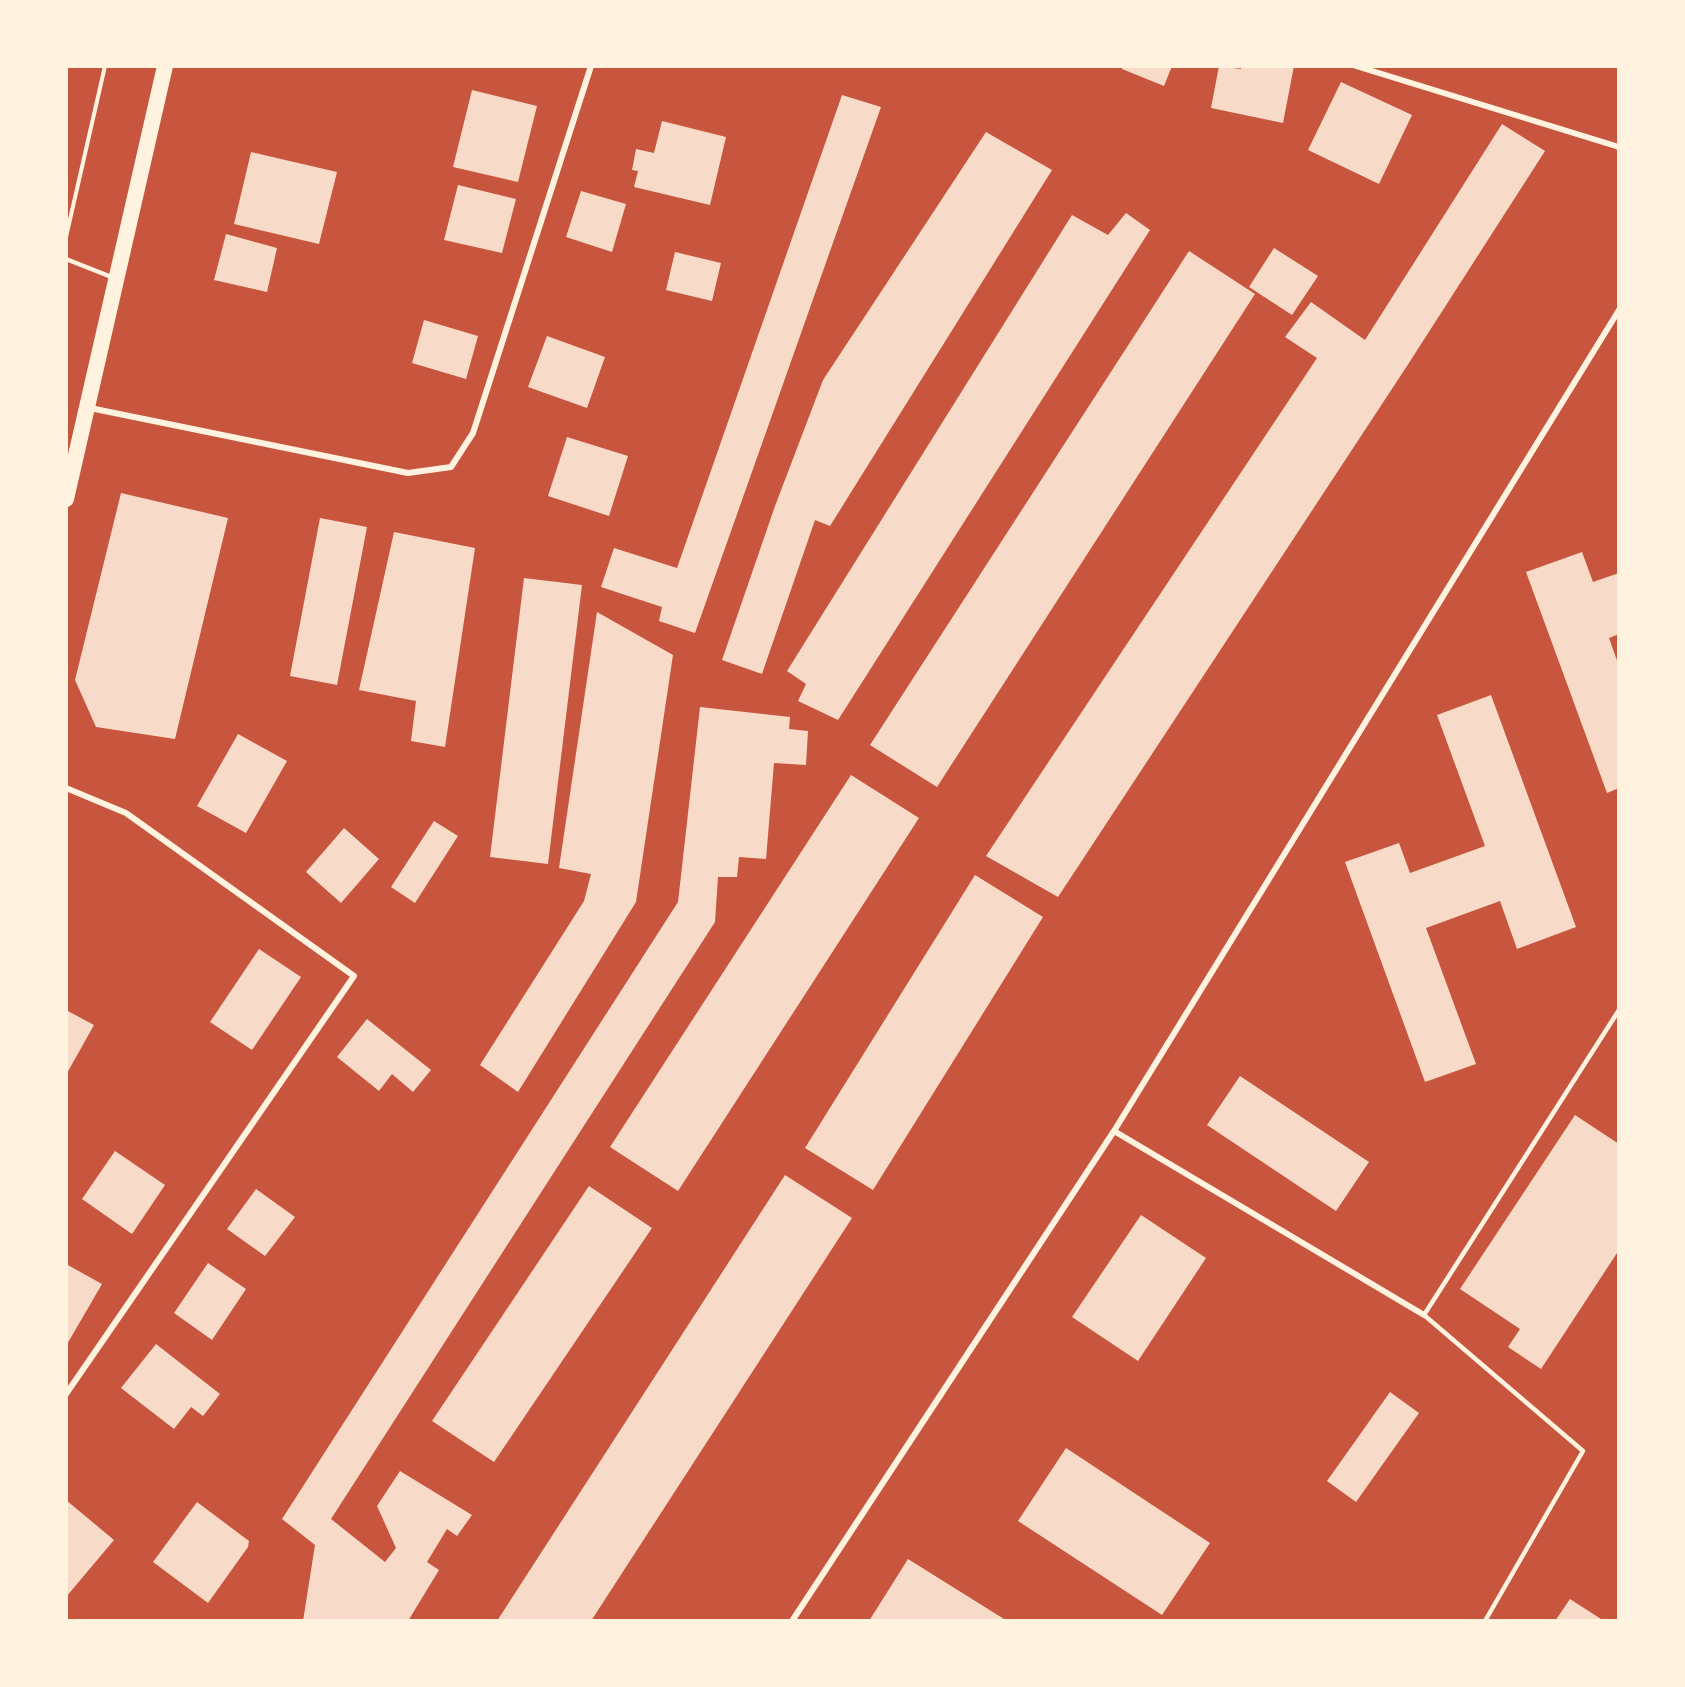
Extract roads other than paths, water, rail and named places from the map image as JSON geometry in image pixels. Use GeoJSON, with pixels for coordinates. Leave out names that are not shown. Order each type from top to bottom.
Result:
{"type":"FeatureCollection","features":[{"type":"Feature","properties":{"kind":"highway"},"geometry":{"type":"LineString","coordinates":[[66,499],[165,66]]}},
{"type":"Feature","properties":{"kind":"street"},"geometry":{"type":"LineString","coordinates":[[88,407],[408,473],[451,467],[473,432],[591,66]]}},
{"type":"Feature","properties":{"kind":"street"},"geometry":{"type":"LineString","coordinates":[[1356,66],[1619,147]]}},
{"type":"Feature","properties":{"kind":"street"},"geometry":{"type":"LineString","coordinates":[[792,1621],[1114,1131],[1619,310]]}},
{"type":"Feature","properties":{"kind":"street"},"geometry":{"type":"LineString","coordinates":[[66,788],[126,813],[354,976],[66,1394]]}},
{"type":"Feature","properties":{"kind":"street"},"geometry":{"type":"LineString","coordinates":[[1114,1131],[1424,1315]]}},
{"type":"Feature","properties":{"kind":"lane"},"geometry":{"type":"LineString","coordinates":[[66,259],[117,279]]}},
{"type":"Feature","properties":{"kind":"lane"},"geometry":{"type":"LineString","coordinates":[[1485,1621],[1583,1451],[1424,1315],[1619,1010]]}}]}
